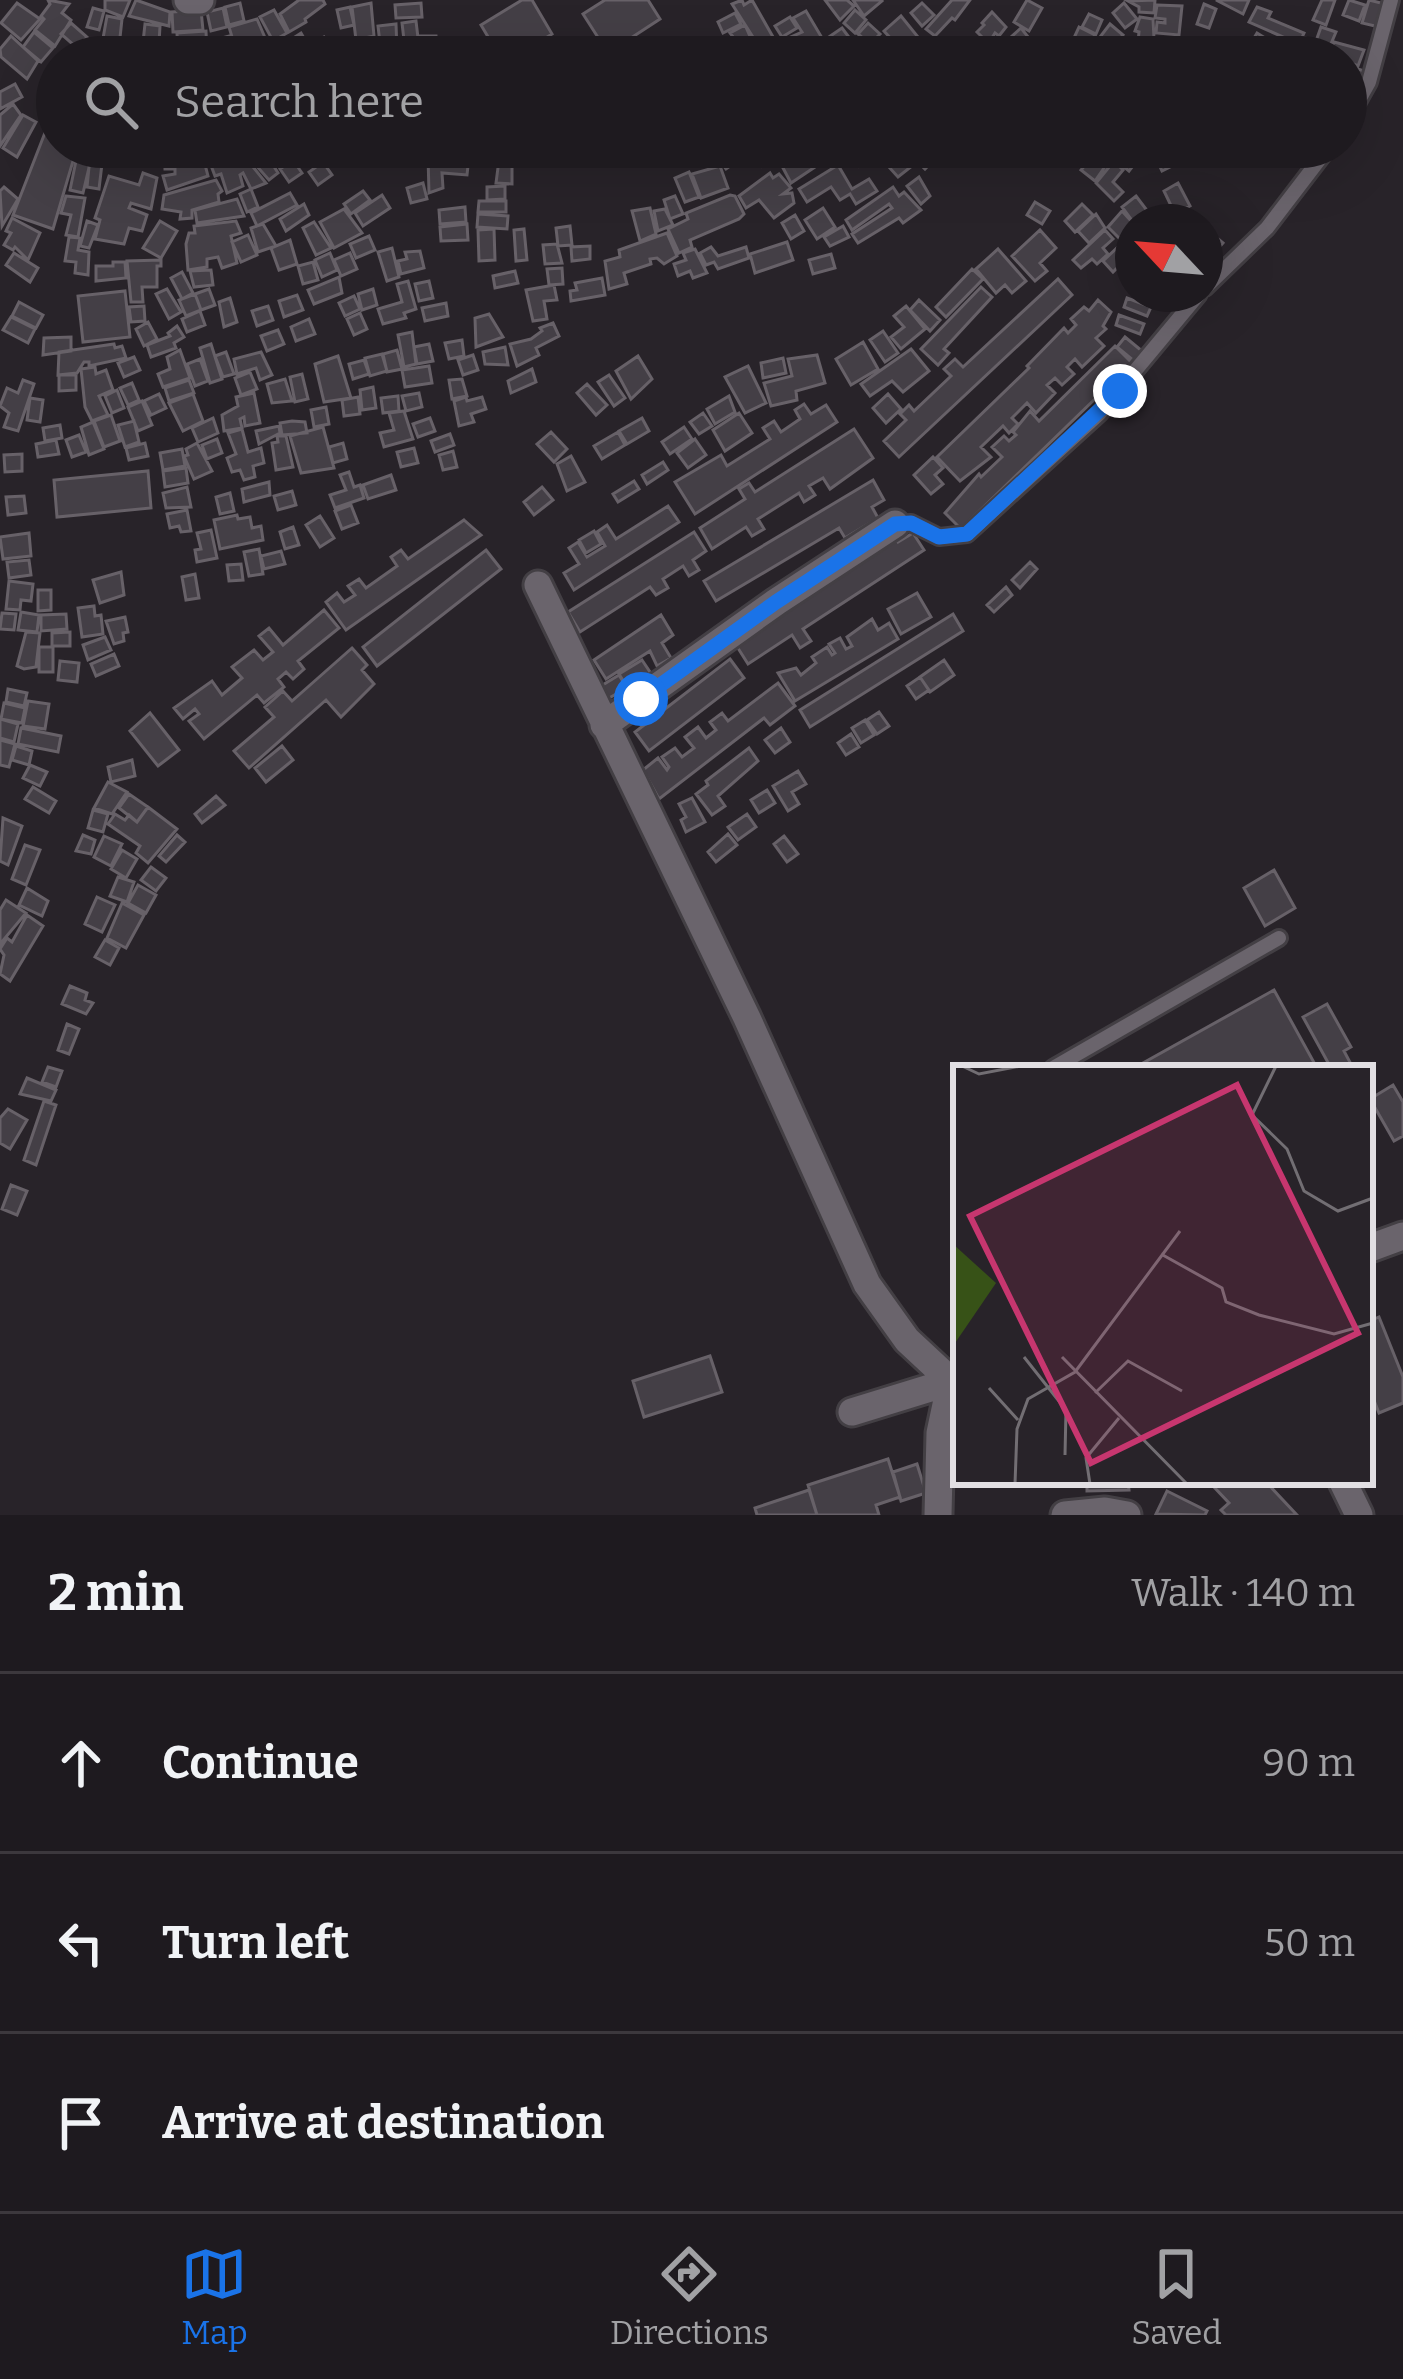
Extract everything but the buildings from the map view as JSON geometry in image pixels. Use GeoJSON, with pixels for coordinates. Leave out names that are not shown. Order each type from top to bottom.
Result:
{"type":"FeatureCollection","features":[{"type":"Feature","properties":{"kind":"street"},"geometry":{"type":"LineString","coordinates":[[188,0],[200,0]]}},
{"type":"Feature","properties":{"kind":"street"},"geometry":{"type":"LineString","coordinates":[[604,725],[895,524]]}},
{"type":"Feature","properties":{"kind":"street"},"geometry":{"type":"LineString","coordinates":[[538,585],[747,1018],[867,1284],[907,1340],[953,1380]]}},
{"type":"Feature","properties":{"kind":"street"},"geometry":{"type":"LineString","coordinates":[[1373,1247],[1403,1236]]}},
{"type":"Feature","properties":{"kind":"street"},"geometry":{"type":"LineString","coordinates":[[852,1412],[953,1380]]}},
{"type":"Feature","properties":{"kind":"street"},"geometry":{"type":"LineString","coordinates":[[938,1515],[940,1432],[953,1380]]}},
{"type":"Feature","properties":{"kind":"street"},"geometry":{"type":"LineString","coordinates":[[1344,1485],[1359,1515]]}},
{"type":"Feature","properties":{"kind":"street"},"geometry":{"type":"LineString","coordinates":[[1065,1515],[1105,1511],[1127,1515]]}},
{"type":"Feature","properties":{"kind":"lane"},"geometry":{"type":"LineString","coordinates":[[1367,86],[1390,0]]}},
{"type":"Feature","properties":{"kind":"lane"},"geometry":{"type":"LineString","coordinates":[[1223,271],[1267,228],[1313,168]]}},
{"type":"Feature","properties":{"kind":"lane"},"geometry":{"type":"LineString","coordinates":[[895,524],[911,523],[939,537],[967,534],[1100,413],[1184,312]]}},
{"type":"Feature","properties":{"kind":"lane"},"geometry":{"type":"LineString","coordinates":[[1058,1065],[1279,938]]}},
{"type":"Feature","properties":{"kind":"route"},"geometry":{"type":"LineString","coordinates":[[641,699],[895,524],[911,523],[939,537],[967,534],[1120,391]]}}]}
